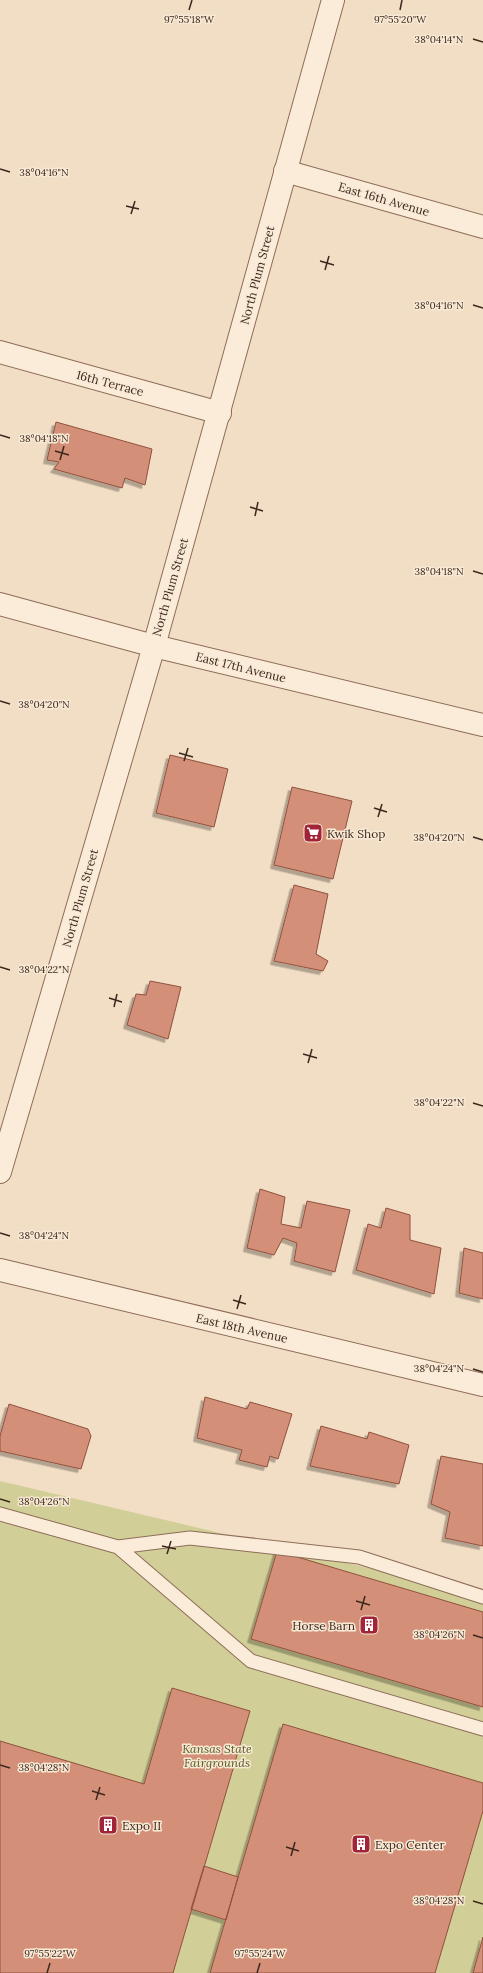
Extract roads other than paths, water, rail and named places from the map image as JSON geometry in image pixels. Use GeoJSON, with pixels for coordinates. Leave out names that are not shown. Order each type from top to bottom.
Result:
{"type":"FeatureCollection","features":[{"type":"Feature","properties":{"kind":"street","name":"North Plum Street"},"geometry":{"type":"LineString","coordinates":[[0,1172],[154,646],[220,413],[333,0]]}},
{"type":"Feature","properties":{"kind":"street","name":"East 16th Avenue"},"geometry":{"type":"LineString","coordinates":[[285,171],[483,227]]}},
{"type":"Feature","properties":{"kind":"street","name":"16th Terrace"},"geometry":{"type":"LineString","coordinates":[[0,352],[220,413]]}},
{"type":"Feature","properties":{"kind":"street","name":"East 17th Avenue"},"geometry":{"type":"LineString","coordinates":[[0,604],[154,646],[483,725]]}},
{"type":"Feature","properties":{"kind":"street","name":"East 18th Avenue"},"geometry":{"type":"LineString","coordinates":[[0,1270],[483,1385]]}},
{"type":"Feature","properties":{"kind":"lane"},"geometry":{"type":"LineString","coordinates":[[0,1514],[118,1547],[190,1538],[359,1557],[483,1597]]}},
{"type":"Feature","properties":{"kind":"lane"},"geometry":{"type":"LineString","coordinates":[[118,1547],[251,1661],[483,1729]]}},
{"type":"Feature","properties":{"kind":"place","name":"Kwik Shop"},"geometry":{"type":"Point","coordinates":[313,833]}},
{"type":"Feature","properties":{"kind":"place","name":"Horse Barn"},"geometry":{"type":"Point","coordinates":[369,1625]}},
{"type":"Feature","properties":{"kind":"place","name":"Expo II"},"geometry":{"type":"Point","coordinates":[108,1825]}},
{"type":"Feature","properties":{"kind":"place","name":"Expo Center"},"geometry":{"type":"Point","coordinates":[361,1844]}},
{"type":"Feature","properties":{"kind":"park label","name":"Kansas State Fairgrounds"},"geometry":{"type":"Point","coordinates":[217,1755]}}]}
